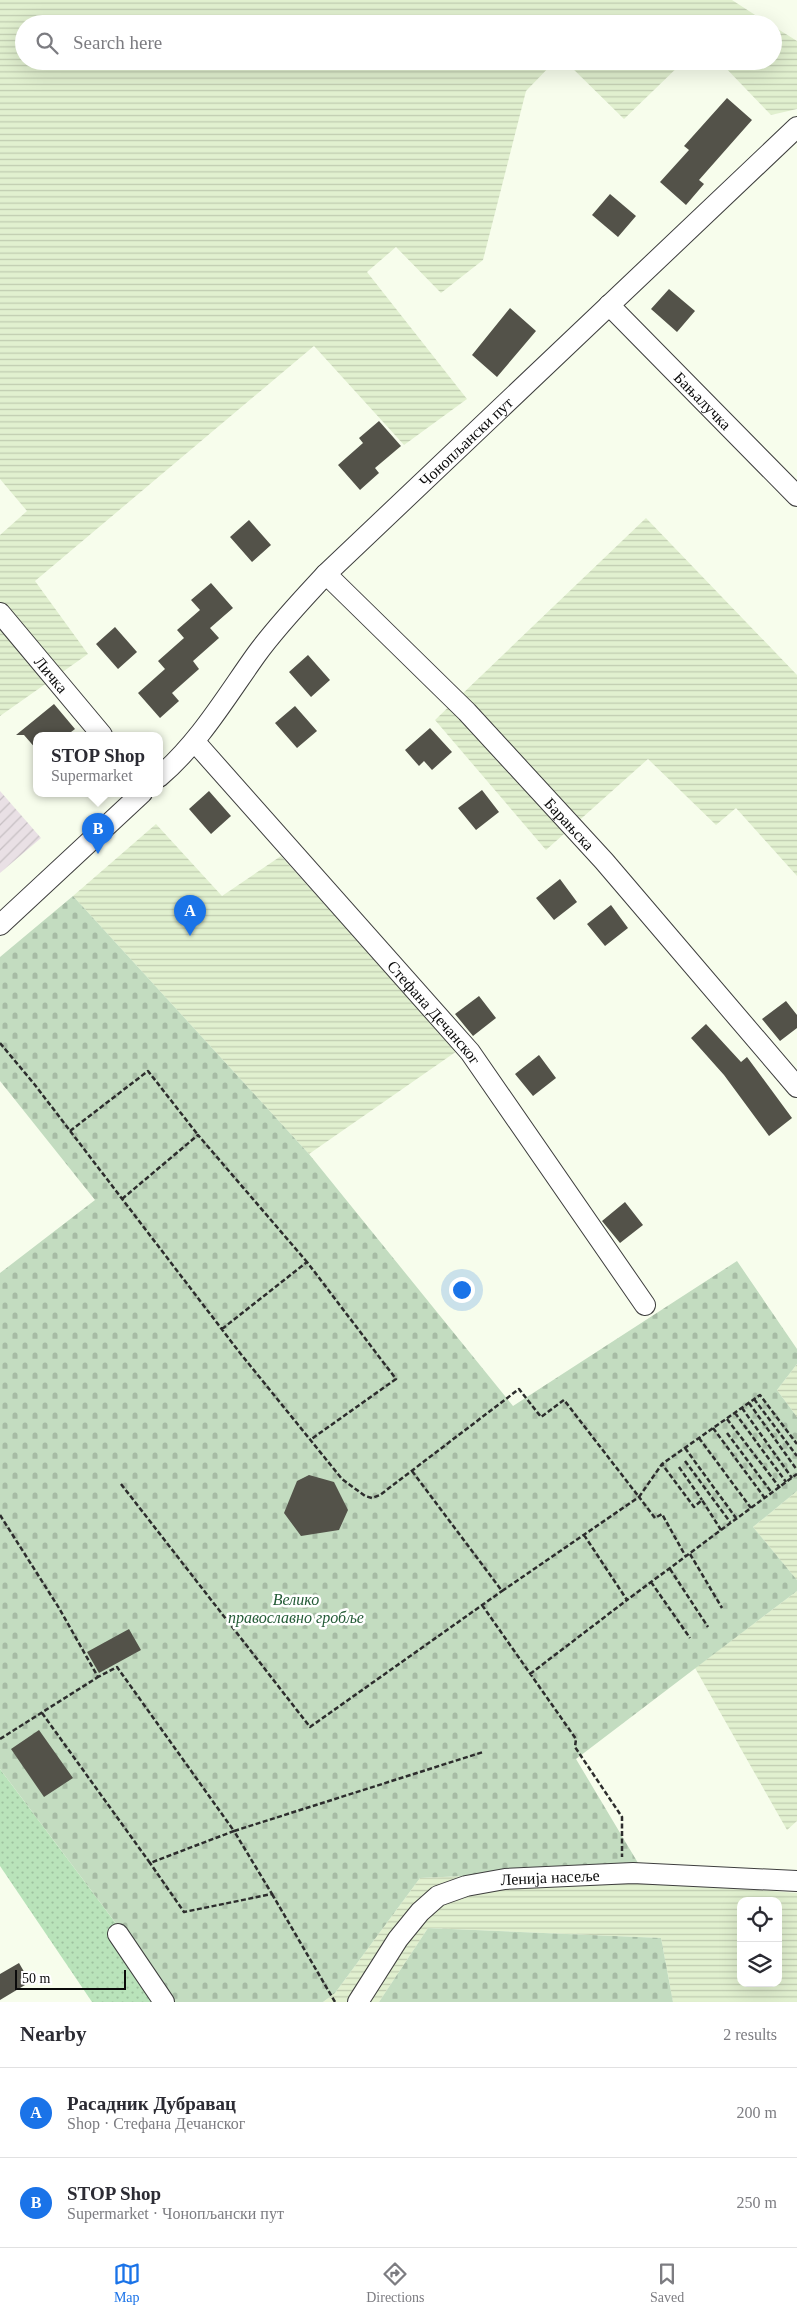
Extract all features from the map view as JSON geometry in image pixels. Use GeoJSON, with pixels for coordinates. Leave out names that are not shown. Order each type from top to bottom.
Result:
{"type":"FeatureCollection","features":[{"type":"Feature","properties":{"kind":"street","name":"Чонопљански пут"},"geometry":{"type":"LineString","coordinates":[[163,773],[195,742],[257,654],[326,574],[609,305],[794,136]]}},
{"type":"Feature","properties":{"kind":"street","name":"Бањалучка"},"geometry":{"type":"LineString","coordinates":[[609,305],[797,496]]}},
{"type":"Feature","properties":{"kind":"street","name":"Барањска"},"geometry":{"type":"LineString","coordinates":[[326,574],[468,712],[591,847],[797,1087]]}},
{"type":"Feature","properties":{"kind":"street","name":"Личка"},"geometry":{"type":"LineString","coordinates":[[0,613],[99,732]]}},
{"type":"Feature","properties":{"kind":"street","name":"Стефана Дечанског"},"geometry":{"type":"LineString","coordinates":[[195,742],[470,1052],[644,1305]]}},
{"type":"Feature","properties":{"kind":"street"},"geometry":{"type":"LineString","coordinates":[[0,925],[138,797]]}},
{"type":"Feature","properties":{"kind":"street","name":"Ленија насеље"},"geometry":{"type":"LineString","coordinates":[[358,2002],[398,1939],[420,1912],[438,1896],[466,1886],[505,1879],[622,1873],[797,1881]]}},
{"type":"Feature","properties":{"kind":"street"},"geometry":{"type":"LineString","coordinates":[[118,1934],[164,2002]]}},
{"type":"Feature","properties":{"kind":"path"},"geometry":{"type":"LineString","coordinates":[[0,1043],[222,1329],[342,1479],[365,1496],[372,1498],[380,1496],[519,1389],[541,1417],[564,1400],[655,1518],[662,1514],[686,1557]]}},
{"type":"Feature","properties":{"kind":"path"},"geometry":{"type":"LineString","coordinates":[[70,1131],[148,1071],[198,1135],[307,1262],[396,1379],[310,1440]]}},
{"type":"Feature","properties":{"kind":"path"},"geometry":{"type":"LineString","coordinates":[[122,1199],[198,1135]]}},
{"type":"Feature","properties":{"kind":"path"},"geometry":{"type":"LineString","coordinates":[[222,1329],[307,1262]]}},
{"type":"Feature","properties":{"kind":"path"},"geometry":{"type":"LineString","coordinates":[[121,1484],[310,1726],[639,1497],[662,1464],[760,1395],[797,1444]]}},
{"type":"Feature","properties":{"kind":"path"},"geometry":{"type":"LineString","coordinates":[[754,1399],[797,1456]]}},
{"type":"Feature","properties":{"kind":"path"},"geometry":{"type":"LineString","coordinates":[[748,1403],[797,1470]]}},
{"type":"Feature","properties":{"kind":"path"},"geometry":{"type":"LineString","coordinates":[[742,1408],[792,1478]]}},
{"type":"Feature","properties":{"kind":"path"},"geometry":{"type":"LineString","coordinates":[[735,1412],[786,1483]]}},
{"type":"Feature","properties":{"kind":"path"},"geometry":{"type":"LineString","coordinates":[[726,1419],[780,1488]]}},
{"type":"Feature","properties":{"kind":"path"},"geometry":{"type":"LineString","coordinates":[[713,1428],[764,1497]]}},
{"type":"Feature","properties":{"kind":"path"},"geometry":{"type":"LineString","coordinates":[[726,1433],[772,1493]]}},
{"type":"Feature","properties":{"kind":"path"},"geometry":{"type":"LineString","coordinates":[[699,1438],[751,1508]]}},
{"type":"Feature","properties":{"kind":"path"},"geometry":{"type":"LineString","coordinates":[[685,1448],[736,1518]]}},
{"type":"Feature","properties":{"kind":"path"},"geometry":{"type":"LineString","coordinates":[[685,1461],[731,1522]]}},
{"type":"Feature","properties":{"kind":"path"},"geometry":{"type":"LineString","coordinates":[[662,1464],[694,1507],[702,1500]]}},
{"type":"Feature","properties":{"kind":"path"},"geometry":{"type":"LineString","coordinates":[[679,1467],[722,1530]]}},
{"type":"Feature","properties":{"kind":"path"},"geometry":{"type":"LineString","coordinates":[[412,1472],[502,1591]]}},
{"type":"Feature","properties":{"kind":"path"},"geometry":{"type":"LineString","coordinates":[[530,1674],[797,1474]]}},
{"type":"Feature","properties":{"kind":"path"},"geometry":{"type":"LineString","coordinates":[[0,1515],[59,1608],[98,1678]]}},
{"type":"Feature","properties":{"kind":"path"},"geometry":{"type":"LineString","coordinates":[[584,1535],[627,1600]]}},
{"type":"Feature","properties":{"kind":"path"},"geometry":{"type":"LineString","coordinates":[[690,1554],[722,1608]]}},
{"type":"Feature","properties":{"kind":"path"},"geometry":{"type":"LineString","coordinates":[[670,1568],[708,1627]]}},
{"type":"Feature","properties":{"kind":"path"},"geometry":{"type":"LineString","coordinates":[[652,1582],[690,1638]]}},
{"type":"Feature","properties":{"kind":"path"},"geometry":{"type":"LineString","coordinates":[[482,1605],[576,1739],[575,1747],[622,1817],[622,1873]]}},
{"type":"Feature","properties":{"kind":"path"},"geometry":{"type":"LineString","coordinates":[[0,1740],[117,1667],[234,1831],[335,2002]]}},
{"type":"Feature","properties":{"kind":"path"},"geometry":{"type":"LineString","coordinates":[[42,1713],[184,1912],[272,1894]]}},
{"type":"Feature","properties":{"kind":"path"},"geometry":{"type":"LineString","coordinates":[[150,1864],[234,1831],[482,1752]]}},
{"type":"Feature","properties":{"kind":"shaded area"},"geometry":{"type":"Polygon","coordinates":[[[0,791],[41,838],[0,873],[0,791]]]}},
{"type":"Feature","properties":{"kind":"green space"},"geometry":{"type":"Polygon","coordinates":[[[0,0],[732,0],[755,15],[15,15],[15,70],[546,70],[526,91],[483,260],[441,293],[396,247],[367,272],[467,399],[404,445],[314,346],[35,581],[88,654],[0,716],[0,535],[27,511],[0,479],[0,0]]]}},
{"type":"Feature","properties":{"kind":"green space"},"geometry":{"type":"Polygon","coordinates":[[[782,32],[797,41],[797,109],[771,115],[728,70],[782,70],[782,32]]]}},
{"type":"Feature","properties":{"kind":"green space"},"geometry":{"type":"Polygon","coordinates":[[[574,70],[675,70],[624,119],[574,70]]]}},
{"type":"Feature","properties":{"kind":"green space"},"geometry":{"type":"Polygon","coordinates":[[[646,518],[797,675],[797,876],[736,808],[716,825],[648,759],[546,850],[435,720],[646,518]]]}},
{"type":"Feature","properties":{"kind":"green space"},"geometry":{"type":"Polygon","coordinates":[[[156,824],[222,896],[281,856],[457,1051],[309,1154],[73,896],[156,824]]]}},
{"type":"Feature","properties":{"kind":"green space","name":"Велико православно гробље"},"geometry":{"type":"Polygon","coordinates":[[[73,896],[309,1154],[513,1406],[737,1261],[797,1349],[797,1364],[777,1390],[797,1417],[797,1491],[753,1527],[797,1580],[797,1591],[576,1759],[641,1868],[420,1878],[335,1993],[323,2002],[175,2002],[0,1769],[0,1273],[95,1200],[0,1081],[0,957],[73,896]]]}},
{"type":"Feature","properties":{"kind":"green space"},"geometry":{"type":"Polygon","coordinates":[[[797,1364],[797,1417],[777,1390],[797,1364]]]}},
{"type":"Feature","properties":{"kind":"green space"},"geometry":{"type":"Polygon","coordinates":[[[797,1491],[797,1580],[753,1527],[797,1491]]]}},
{"type":"Feature","properties":{"kind":"green space"},"geometry":{"type":"Polygon","coordinates":[[[797,1591],[797,1821],[787,1830],[695,1668],[797,1591]]]}},
{"type":"Feature","properties":{"kind":"green space"},"geometry":{"type":"Polygon","coordinates":[[[0,1769],[175,2002],[92,2002],[0,1866],[0,1769]]]}},
{"type":"Feature","properties":{"kind":"green space"},"geometry":{"type":"Polygon","coordinates":[[[641,1868],[654,1882],[797,1893],[797,2002],[673,2002],[661,1938],[428,1928],[379,2002],[323,2002],[335,1993],[420,1878],[641,1868]]]}},
{"type":"Feature","properties":{"kind":"green space"},"geometry":{"type":"Polygon","coordinates":[[[428,1928],[661,1938],[673,2002],[379,2002],[428,1928]]]}},
{"type":"Feature","properties":{"kind":"building"},"geometry":{"type":"Polygon","coordinates":[[[727,98],[752,120],[699,180],[704,184],[686,205],[660,182],[689,150],[684,146],[727,98]]]}},
{"type":"Feature","properties":{"kind":"building"},"geometry":{"type":"Polygon","coordinates":[[[610,194],[636,216],[618,237],[592,215],[610,194]]]}},
{"type":"Feature","properties":{"kind":"building"},"geometry":{"type":"Polygon","coordinates":[[[669,289],[695,311],[677,332],[651,309],[669,289]]]}},
{"type":"Feature","properties":{"kind":"building"},"geometry":{"type":"Polygon","coordinates":[[[510,308],[536,331],[497,377],[472,355],[510,308]]]}},
{"type":"Feature","properties":{"kind":"building"},"geometry":{"type":"Polygon","coordinates":[[[379,421],[401,446],[375,468],[379,473],[360,490],[338,465],[363,443],[359,438],[379,421]]]}},
{"type":"Feature","properties":{"kind":"building"},"geometry":{"type":"Polygon","coordinates":[[[249,520],[271,545],[252,562],[230,537],[249,520]]]}},
{"type":"Feature","properties":{"kind":"building"},"geometry":{"type":"Polygon","coordinates":[[[211,583],[233,608],[210,628],[219,638],[193,661],[199,669],[172,693],[179,701],[160,718],[138,693],[165,669],[158,661],[184,638],[177,630],[200,610],[191,600],[211,583]]]}},
{"type":"Feature","properties":{"kind":"building"},"geometry":{"type":"Polygon","coordinates":[[[115,627],[137,652],[118,669],[96,644],[115,627]]]}},
{"type":"Feature","properties":{"kind":"building"},"geometry":{"type":"Polygon","coordinates":[[[308,655],[330,680],[311,697],[289,672],[308,655]]]}},
{"type":"Feature","properties":{"kind":"building"},"geometry":{"type":"Polygon","coordinates":[[[54,704],[75,729],[71,732],[33,732],[33,745],[24,735],[16,735],[54,704]]]}},
{"type":"Feature","properties":{"kind":"building"},"geometry":{"type":"Polygon","coordinates":[[[295,706],[317,731],[297,748],[275,723],[295,706]]]}},
{"type":"Feature","properties":{"kind":"building"},"geometry":{"type":"Polygon","coordinates":[[[430,728],[452,752],[432,770],[424,761],[419,766],[405,750],[430,728]]]}},
{"type":"Feature","properties":{"kind":"building"},"geometry":{"type":"Polygon","coordinates":[[[482,790],[499,812],[476,830],[458,808],[482,790]]]}},
{"type":"Feature","properties":{"kind":"building"},"geometry":{"type":"Polygon","coordinates":[[[209,791],[231,816],[211,834],[189,809],[209,791]]]}},
{"type":"Feature","properties":{"kind":"building"},"geometry":{"type":"Polygon","coordinates":[[[560,879],[577,902],[554,920],[536,898],[560,879]]]}},
{"type":"Feature","properties":{"kind":"building"},"geometry":{"type":"Polygon","coordinates":[[[611,905],[628,928],[605,946],[587,924],[611,905]]]}},
{"type":"Feature","properties":{"kind":"building"},"geometry":{"type":"Polygon","coordinates":[[[479,996],[496,1018],[473,1036],[455,1014],[479,996]]]}},
{"type":"Feature","properties":{"kind":"building"},"geometry":{"type":"Polygon","coordinates":[[[786,1001],[797,1015],[797,1028],[780,1041],[762,1019],[786,1001]]]}},
{"type":"Feature","properties":{"kind":"building"},"geometry":{"type":"Polygon","coordinates":[[[706,1024],[741,1062],[747,1057],[792,1118],[769,1136],[724,1075],[691,1038],[706,1024]]]}},
{"type":"Feature","properties":{"kind":"building"},"geometry":{"type":"Polygon","coordinates":[[[539,1055],[556,1078],[533,1096],[515,1074],[539,1055]]]}},
{"type":"Feature","properties":{"kind":"building"},"geometry":{"type":"Polygon","coordinates":[[[625,1202],[643,1225],[620,1243],[602,1221],[625,1202]]]}},
{"type":"Feature","properties":{"kind":"building"},"geometry":{"type":"Polygon","coordinates":[[[309,1475],[334,1482],[348,1510],[339,1530],[301,1536],[284,1513],[297,1481],[309,1475]]]}},
{"type":"Feature","properties":{"kind":"building"},"geometry":{"type":"Polygon","coordinates":[[[129,1629],[141,1650],[99,1673],[87,1652],[129,1629]]]}},
{"type":"Feature","properties":{"kind":"building"},"geometry":{"type":"Polygon","coordinates":[[[39,1730],[73,1778],[44,1797],[11,1749],[39,1730]]]}},
{"type":"Feature","properties":{"kind":"building"},"geometry":{"type":"Polygon","coordinates":[[[19,1963],[30,1982],[0,2000],[0,1974],[19,1963]]]}},
{"type":"Feature","properties":{"kind":"place","name":"STOP Shop"},"geometry":{"type":"Point","coordinates":[98,854]}},
{"type":"Feature","properties":{"kind":"place","name":"Расадник Дубравац"},"geometry":{"type":"Point","coordinates":[190,936]}}]}
